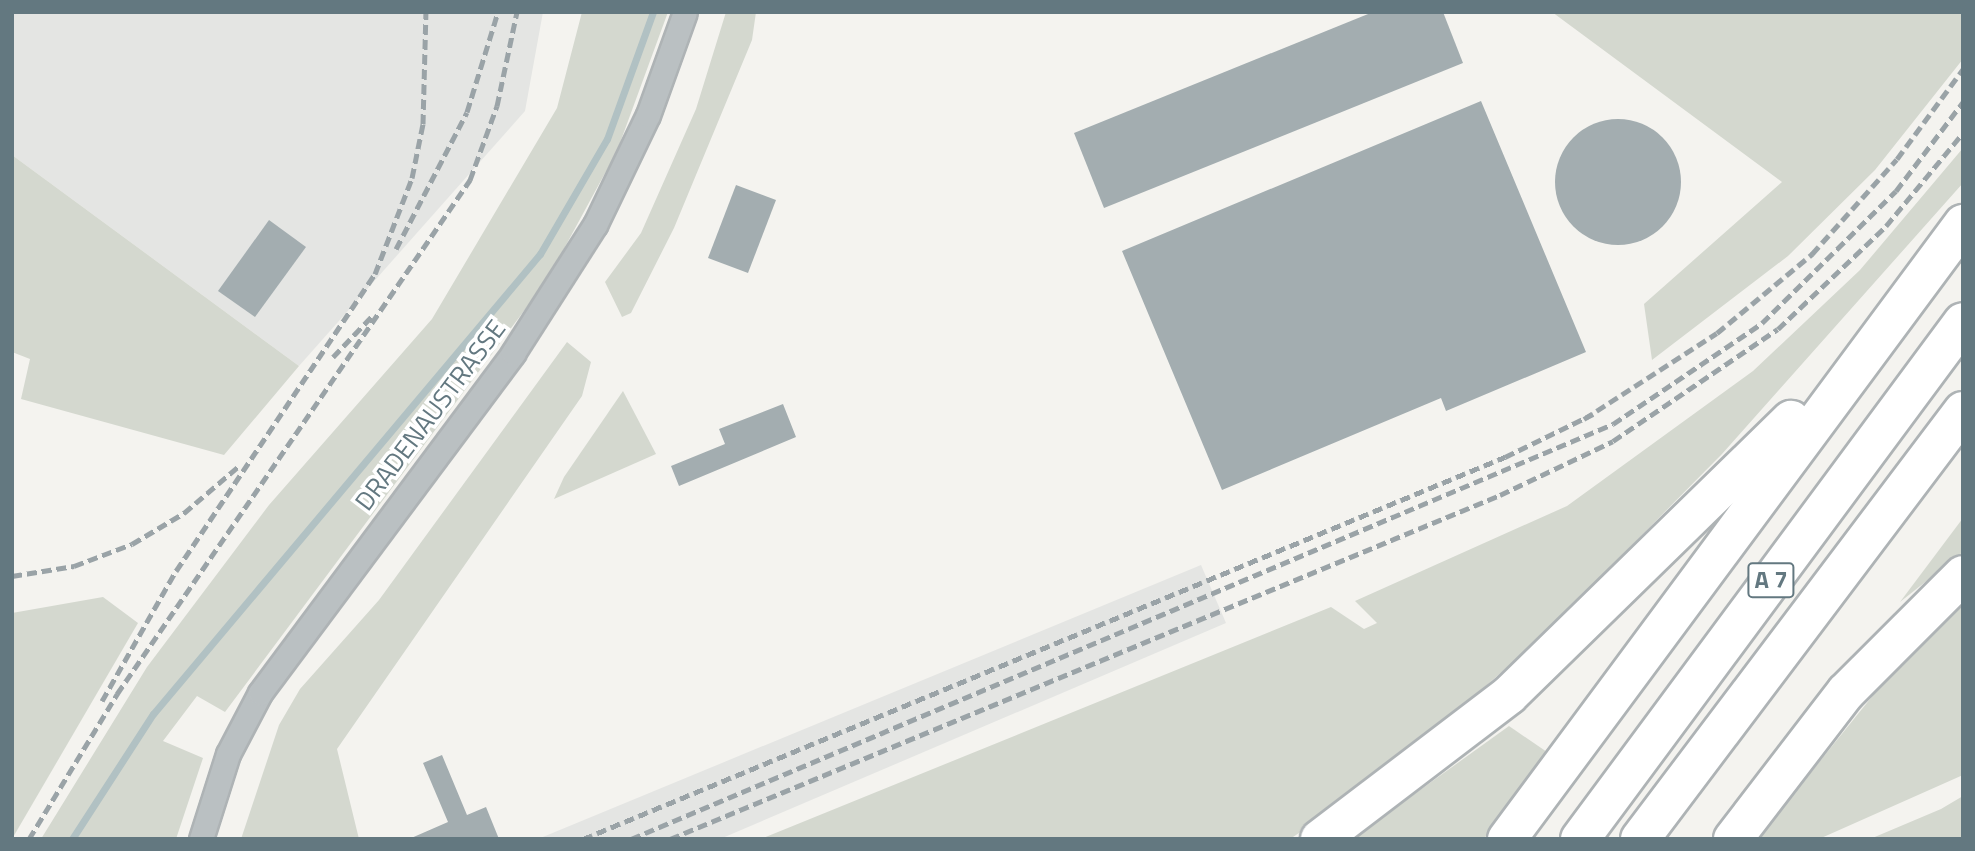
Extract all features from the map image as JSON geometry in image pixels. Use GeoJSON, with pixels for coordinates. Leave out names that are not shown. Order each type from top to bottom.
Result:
{"type":"FeatureCollection","features":[{"type":"Feature","properties":{"kind":"highway"},"geometry":{"type":"LineString","coordinates":[[1507,839],[1858,360],[1963,224]]}},
{"type":"Feature","properties":{"kind":"highway","name":"A 7"},"geometry":{"type":"LineString","coordinates":[[1580,839],[1963,322]]}},
{"type":"Feature","properties":{"kind":"highway"},"geometry":{"type":"LineString","coordinates":[[1320,839],[1410,776],[1530,677],[1858,360]]}},
{"type":"Feature","properties":{"kind":"highway","name":"A 7"},"geometry":{"type":"LineString","coordinates":[[1640,839],[1963,411]]}},
{"type":"Feature","properties":{"kind":"highway"},"geometry":{"type":"LineString","coordinates":[[1672,839],[1963,452]]}},
{"type":"Feature","properties":{"kind":"highway"},"geometry":{"type":"LineString","coordinates":[[1733,839],[1846,692],[1963,575]]}},
{"type":"Feature","properties":{"kind":"street","name":"DRADENAUSTRASSE"},"geometry":{"type":"LineString","coordinates":[[201,839],[228,754],[260,693],[513,353],[595,225],[648,115],[685,12]]}},
{"type":"Feature","properties":{"kind":"shaded area"},"geometry":{"type":"Polygon","coordinates":[[[12,12],[543,12],[525,111],[299,366],[12,155],[12,12]]]}},
{"type":"Feature","properties":{"kind":"shaded area"},"geometry":{"type":"Polygon","coordinates":[[[582,12],[668,12],[617,151],[547,280],[225,712],[197,696],[163,741],[203,758],[176,839],[41,839],[147,667],[269,505],[432,319],[557,108],[582,12]]]}},
{"type":"Feature","properties":{"kind":"shaded area"},"geometry":{"type":"Polygon","coordinates":[[[726,12],[756,12],[752,40],[674,228],[631,313],[622,317],[605,282],[641,233],[696,109],[726,12]]]}},
{"type":"Feature","properties":{"kind":"shaded area"},"geometry":{"type":"Polygon","coordinates":[[[1552,12],[1963,12],[1963,59],[1875,170],[1788,256],[1652,360],[1644,304],[1782,182],[1552,12]]]}},
{"type":"Feature","properties":{"kind":"shaded area"},"geometry":{"type":"Polygon","coordinates":[[[1963,148],[1963,183],[1722,454],[1535,643],[1377,781],[1290,839],[761,839],[1331,607],[1364,629],[1377,623],[1355,601],[1567,506],[1753,371],[1860,270],[1963,148]]]}},
{"type":"Feature","properties":{"kind":"shaded area"},"geometry":{"type":"Polygon","coordinates":[[[12,155],[299,366],[224,455],[21,399],[30,359],[12,352],[12,155]]]}},
{"type":"Feature","properties":{"kind":"shaded area"},"geometry":{"type":"Polygon","coordinates":[[[567,342],[591,362],[582,396],[337,749],[359,839],[241,839],[279,725],[300,689],[379,600],[567,342]]]}},
{"type":"Feature","properties":{"kind":"shaded area"},"geometry":{"type":"Polygon","coordinates":[[[623,391],[656,454],[554,499],[564,477],[623,391]]]}},
{"type":"Feature","properties":{"kind":"shaded area"},"geometry":{"type":"Polygon","coordinates":[[[1963,518],[1963,552],[1900,602],[1963,518]]]}},
{"type":"Feature","properties":{"kind":"shaded area"},"geometry":{"type":"Polygon","coordinates":[[[1201,565],[1226,623],[720,839],[538,839],[1201,565]]]}},
{"type":"Feature","properties":{"kind":"shaded area"},"geometry":{"type":"Polygon","coordinates":[[[103,597],[138,623],[12,839],[12,613],[103,597]]]}},
{"type":"Feature","properties":{"kind":"shaded area"},"geometry":{"type":"Polygon","coordinates":[[[1963,602],[1963,775],[1819,839],[1757,839],[1904,657],[1963,602]]]}},
{"type":"Feature","properties":{"kind":"shaded area"},"geometry":{"type":"Polygon","coordinates":[[[1509,726],[1547,752],[1484,839],[1352,839],[1509,726]]]}},
{"type":"Feature","properties":{"kind":"shaded area"},"geometry":{"type":"Polygon","coordinates":[[[1963,796],[1963,839],[1870,839],[1941,809],[1963,796]]]}},
{"type":"Feature","properties":{"kind":"building"},"geometry":{"type":"Polygon","coordinates":[[[1373,12],[1443,12],[1463,63],[1104,208],[1074,133],[1373,12]]]}},
{"type":"Feature","properties":{"kind":"building"},"geometry":{"type":"Polygon","coordinates":[[[1481,101],[1586,352],[1446,411],[1441,398],[1222,490],[1122,251],[1481,101]]]}},
{"type":"Feature","properties":{"kind":"building"},"geometry":{"type":"Polygon","coordinates":[[[1618,119],[1642,124],[1662,138],[1676,158],[1681,182],[1676,206],[1662,226],[1642,240],[1618,245],[1594,240],[1574,226],[1560,206],[1555,182],[1560,158],[1574,138],[1594,124],[1618,119]]]}},
{"type":"Feature","properties":{"kind":"building"},"geometry":{"type":"Polygon","coordinates":[[[736,185],[776,200],[748,273],[708,258],[736,185]]]}},
{"type":"Feature","properties":{"kind":"building"},"geometry":{"type":"Polygon","coordinates":[[[269,220],[306,247],[255,317],[218,291],[269,220]]]}},
{"type":"Feature","properties":{"kind":"building"},"geometry":{"type":"Polygon","coordinates":[[[783,404],[796,437],[679,486],[671,466],[725,444],[719,429],[783,404]]]}},
{"type":"Feature","properties":{"kind":"building"},"geometry":{"type":"Polygon","coordinates":[[[442,755],[467,815],[486,807],[499,839],[409,839],[448,822],[423,763],[442,755]]]}},
{"type":"Feature","properties":{"kind":"waterway"},"geometry":{"type":"LineString","coordinates":[[72,839],[153,714],[540,254],[607,139],[653,12]]}},
{"type":"Feature","properties":{"kind":"railway"},"geometry":{"type":"LineString","coordinates":[[102,701],[176,571],[375,274],[412,178],[423,124],[426,12]]}},
{"type":"Feature","properties":{"kind":"railway"},"geometry":{"type":"LineString","coordinates":[[396,249],[467,112],[498,12]]}},
{"type":"Feature","properties":{"kind":"railway"},"geometry":{"type":"LineString","coordinates":[[29,839],[117,694],[470,180],[497,106],[517,12]]}},
{"type":"Feature","properties":{"kind":"railway"},"geometry":{"type":"LineString","coordinates":[[1584,419],[1717,333],[1812,254],[1897,159],[1963,69]]}},
{"type":"Feature","properties":{"kind":"railway"},"geometry":{"type":"LineString","coordinates":[[631,839],[1613,424],[1762,323],[1896,191],[1963,102]]}},
{"type":"Feature","properties":{"kind":"railway"},"geometry":{"type":"LineString","coordinates":[[670,839],[1500,495],[1613,441],[1778,329],[1886,226],[1963,133]]}},
{"type":"Feature","properties":{"kind":"railway"},"geometry":{"type":"LineString","coordinates":[[333,357],[372,316]]}},
{"type":"Feature","properties":{"kind":"railway"},"geometry":{"type":"LineString","coordinates":[[583,839],[1505,457],[1593,414]]}},
{"type":"Feature","properties":{"kind":"railway"},"geometry":{"type":"LineString","coordinates":[[12,576],[74,566],[132,544],[184,513],[240,465]]}}]}
